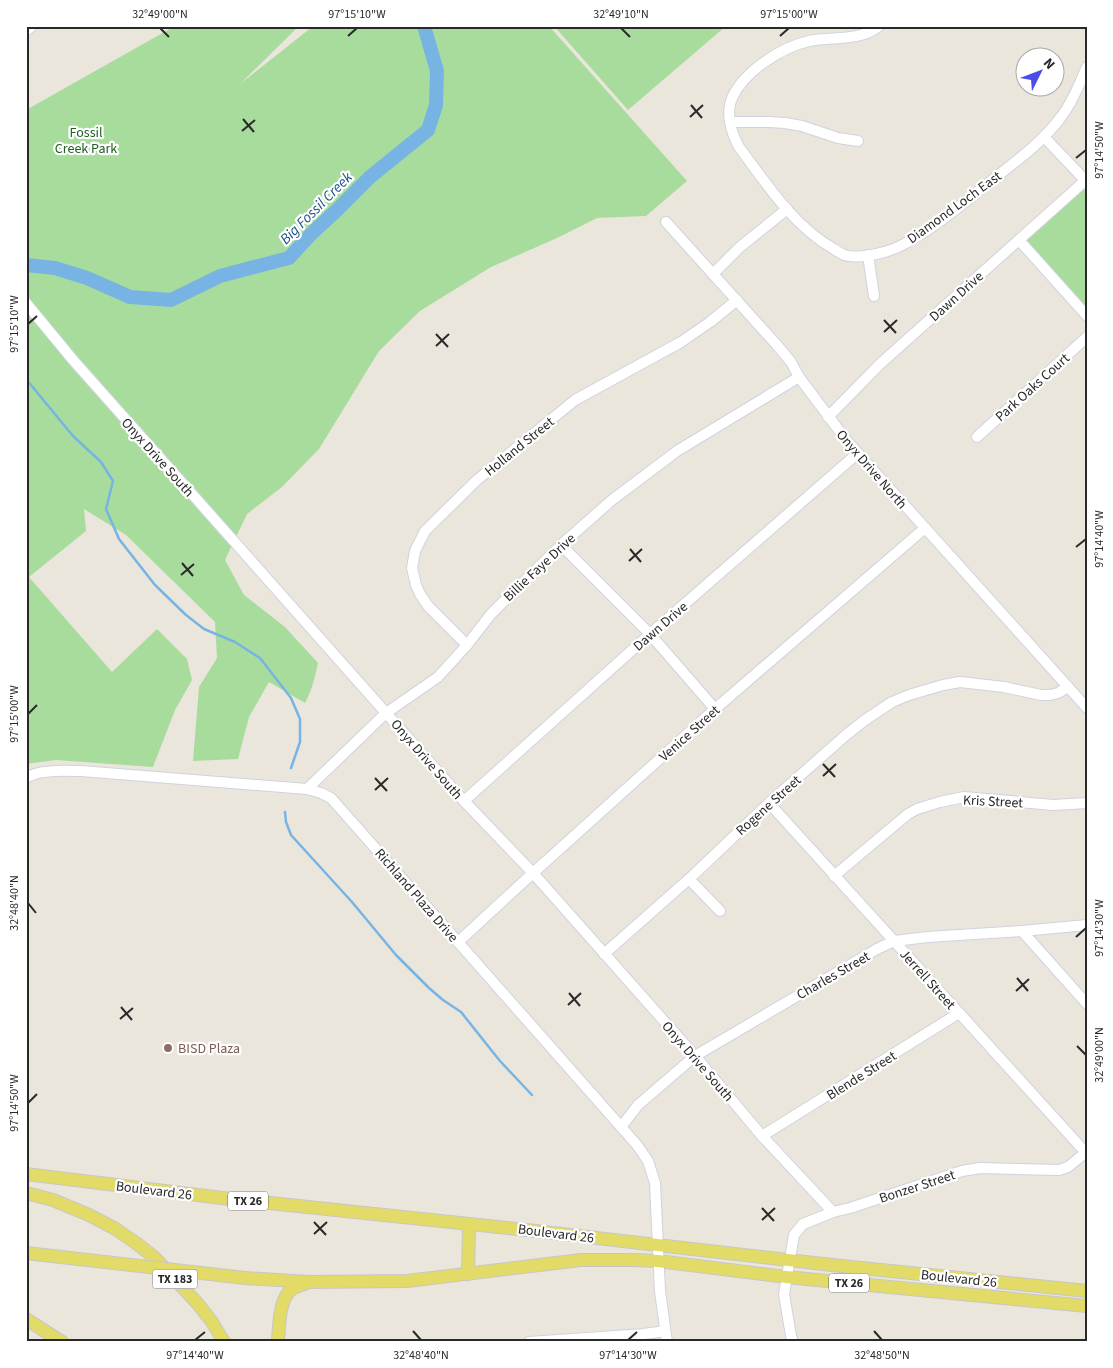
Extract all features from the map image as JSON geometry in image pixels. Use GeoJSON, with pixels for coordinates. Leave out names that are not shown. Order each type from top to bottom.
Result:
{"type":"FeatureCollection","features":[{"type":"Feature","properties":{"kind":"main road","name":"Boulevard 26"},"geometry":{"type":"LineString","coordinates":[[26,1174],[232,1199],[658,1246],[1087,1291]]}},
{"type":"Feature","properties":{"kind":"main road","name":"TX 183"},"geometry":{"type":"LineString","coordinates":[[26,1193],[53,1200],[89,1215],[136,1242],[154,1257],[198,1304],[224,1342]]}},
{"type":"Feature","properties":{"kind":"main road"},"geometry":{"type":"LineString","coordinates":[[468,1274],[470,1224]]}},
{"type":"Feature","properties":{"kind":"main road","name":"Boulevard 26"},"geometry":{"type":"LineString","coordinates":[[26,1253],[245,1278],[309,1282],[407,1281],[580,1260],[658,1261],[786,1277],[1087,1306]]}},
{"type":"Feature","properties":{"kind":"main road"},"geometry":{"type":"LineString","coordinates":[[969,1294],[970,1279]]}},
{"type":"Feature","properties":{"kind":"main road"},"geometry":{"type":"LineString","coordinates":[[278,1342],[284,1299],[291,1289],[309,1282]]}},
{"type":"Feature","properties":{"kind":"main road"},"geometry":{"type":"LineString","coordinates":[[26,1319],[62,1342]]}},
{"type":"Feature","properties":{"kind":"street"},"geometry":{"type":"LineString","coordinates":[[26,31],[32,26]]}},
{"type":"Feature","properties":{"kind":"street"},"geometry":{"type":"LineString","coordinates":[[858,141],[838,138],[802,126],[786,123],[730,122],[730,104],[739,86],[748,76],[781,52],[807,42],[854,36],[879,26]]}},
{"type":"Feature","properties":{"kind":"street","name":"Diamond Loch East"},"geometry":{"type":"LineString","coordinates":[[730,122],[731,130],[739,147],[778,198],[817,238],[844,255],[858,256],[881,253],[905,244],[933,226],[1007,169],[1044,137],[1062,117],[1087,67]]}},
{"type":"Feature","properties":{"kind":"street"},"geometry":{"type":"LineString","coordinates":[[1044,137],[1086,179]]}},
{"type":"Feature","properties":{"kind":"street","name":"Dawn Drive"},"geometry":{"type":"LineString","coordinates":[[828,417],[880,364],[1086,179]]}},
{"type":"Feature","properties":{"kind":"street"},"geometry":{"type":"LineString","coordinates":[[713,274],[740,247],[788,209]]}},
{"type":"Feature","properties":{"kind":"street","name":"Onyx Drive North"},"geometry":{"type":"LineString","coordinates":[[666,222],[791,362],[828,417],[858,454],[1087,708]]}},
{"type":"Feature","properties":{"kind":"street"},"geometry":{"type":"LineString","coordinates":[[1019,240],[1087,316]]}},
{"type":"Feature","properties":{"kind":"street"},"geometry":{"type":"LineString","coordinates":[[868,255],[874,296]]}},
{"type":"Feature","properties":{"kind":"street","name":"Holland Street"},"geometry":{"type":"LineString","coordinates":[[467,645],[428,606],[416,585],[412,568],[415,551],[425,531],[477,480],[575,400],[681,342],[737,300]]}},
{"type":"Feature","properties":{"kind":"street","name":"Onyx Drive South"},"geometry":{"type":"LineString","coordinates":[[26,303],[73,360],[464,801],[533,873],[695,1056],[762,1136],[832,1212]]}},
{"type":"Feature","properties":{"kind":"street","name":"Park Oaks Court"},"geometry":{"type":"LineString","coordinates":[[977,437],[1087,337]]}},
{"type":"Feature","properties":{"kind":"street","name":"Billie Faye Drive"},"geometry":{"type":"LineString","coordinates":[[306,789],[386,713],[438,677],[467,645],[491,614],[561,545],[618,496],[677,451],[800,377]]}},
{"type":"Feature","properties":{"kind":"street","name":"Dawn Drive"},"geometry":{"type":"LineString","coordinates":[[464,801],[650,634],[858,454]]}},
{"type":"Feature","properties":{"kind":"street","name":"Venice Street"},"geometry":{"type":"LineString","coordinates":[[458,942],[715,709],[925,528]]}},
{"type":"Feature","properties":{"kind":"street"},"geometry":{"type":"LineString","coordinates":[[561,545],[650,634],[715,709]]}},
{"type":"Feature","properties":{"kind":"street","name":"Rogene Street"},"geometry":{"type":"LineString","coordinates":[[604,954],[689,879],[768,803],[865,720],[892,702],[908,695],[960,682],[1004,687],[1041,695],[1058,693],[1068,688]]}},
{"type":"Feature","properties":{"kind":"street","name":"Richland Plaza Drive"},"geometry":{"type":"LineString","coordinates":[[26,778],[30,775],[55,770],[81,771],[306,789],[331,798],[637,1145],[648,1161],[655,1183],[658,1261],[667,1342]]}},
{"type":"Feature","properties":{"kind":"street","name":"Kris Street"},"geometry":{"type":"LineString","coordinates":[[834,876],[908,814],[917,809],[940,802],[964,797],[1054,805],[1087,803]]}},
{"type":"Feature","properties":{"kind":"street","name":"Jerrell Street"},"geometry":{"type":"LineString","coordinates":[[768,803],[1086,1154]]}},
{"type":"Feature","properties":{"kind":"street"},"geometry":{"type":"LineString","coordinates":[[689,879],[720,911]]}},
{"type":"Feature","properties":{"kind":"street","name":"Charles Street"},"geometry":{"type":"LineString","coordinates":[[621,1127],[638,1106],[695,1056],[877,949],[894,941],[1087,924]]}},
{"type":"Feature","properties":{"kind":"street"},"geometry":{"type":"LineString","coordinates":[[1022,931],[1087,1004]]}},
{"type":"Feature","properties":{"kind":"street","name":"Blende Street"},"geometry":{"type":"LineString","coordinates":[[762,1136],[959,1013]]}},
{"type":"Feature","properties":{"kind":"street","name":"Bonzer Street"},"geometry":{"type":"LineString","coordinates":[[793,1342],[784,1294],[794,1235],[803,1224],[832,1212],[850,1208],[962,1171],[980,1168],[1059,1170],[1068,1167],[1086,1154]]}},
{"type":"Feature","properties":{"kind":"street"},"geometry":{"type":"LineString","coordinates":[[529,1342],[665,1331]]}},
{"type":"Feature","properties":{"kind":"green space","name":"Fossil Creek Park"},"geometry":{"type":"Polygon","coordinates":[[[175,26],[299,26],[240,84],[311,26],[549,26],[687,181],[646,216],[597,218],[491,267],[420,311],[379,351],[319,449],[282,487],[247,514],[225,560],[244,595],[285,627],[318,663],[305,703],[269,682],[249,717],[238,759],[193,761],[199,687],[217,658],[215,622],[126,535],[84,509],[86,531],[29,577],[112,672],[157,629],[187,659],[192,680],[175,710],[153,767],[56,760],[26,764],[26,110],[175,26]]]}},
{"type":"Feature","properties":{"kind":"green space"},"geometry":{"type":"Polygon","coordinates":[[[554,26],[726,26],[628,110],[554,26]]]}},
{"type":"Feature","properties":{"kind":"green space"},"geometry":{"type":"Polygon","coordinates":[[[1087,183],[1087,309],[1025,239],[1087,183]]]}},
{"type":"Feature","properties":{"kind":"waterway","name":"Big Fossil Creek"},"geometry":{"type":"LineString","coordinates":[[26,265],[55,268],[87,278],[130,297],[171,300],[220,276],[289,258],[370,177],[428,130],[436,105],[437,71],[424,26]]}},
{"type":"Feature","properties":{"kind":"waterway"},"geometry":{"type":"LineString","coordinates":[[26,379],[73,436],[101,462],[113,481],[106,509],[119,539],[155,585],[186,615],[204,629],[235,642],[260,658],[291,698],[300,719],[300,742],[291,768]]}},
{"type":"Feature","properties":{"kind":"waterway"},"geometry":{"type":"LineString","coordinates":[[285,812],[286,822],[291,835],[352,902],[396,955],[429,988],[461,1012],[500,1061],[532,1095]]}},
{"type":"Feature","properties":{"kind":"place","name":"BISD Plaza"},"geometry":{"type":"Point","coordinates":[168,1048]}}]}
